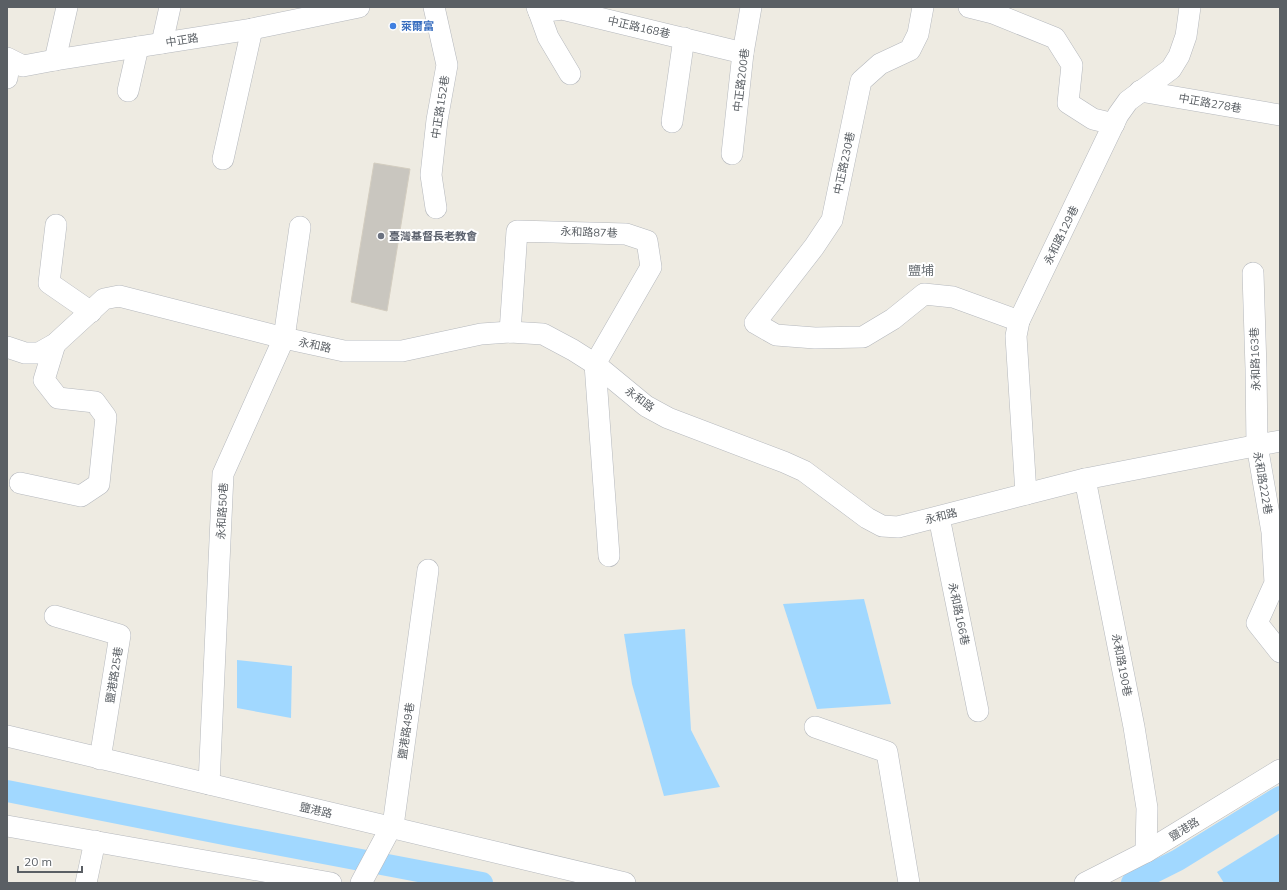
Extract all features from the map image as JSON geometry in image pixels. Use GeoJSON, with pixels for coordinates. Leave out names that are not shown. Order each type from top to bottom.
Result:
{"type":"FeatureCollection","features":[{"type":"Feature","properties":{"kind":"street"},"geometry":{"type":"LineString","coordinates":[[56,60],[67,7]]}},
{"type":"Feature","properties":{"kind":"street"},"geometry":{"type":"LineString","coordinates":[[162,43],[170,7]]}},
{"type":"Feature","properties":{"kind":"street","name":"中正路"},"geometry":{"type":"LineString","coordinates":[[8,65],[23,66],[252,29],[359,7]]}},
{"type":"Feature","properties":{"kind":"street","name":"中正路152巷"},"geometry":{"type":"LineString","coordinates":[[434,7],[447,65],[437,120],[431,175],[436,208]]}},
{"type":"Feature","properties":{"kind":"street","name":"中正路200巷"},"geometry":{"type":"LineString","coordinates":[[732,154],[751,7]]}},
{"type":"Feature","properties":{"kind":"street","name":"中正路230巷"},"geometry":{"type":"LineString","coordinates":[[923,7],[918,34],[910,50],[880,64],[861,81],[832,220],[755,324],[776,335],[815,338],[863,336],[893,319],[924,294],[953,297],[1019,321]]}},
{"type":"Feature","properties":{"kind":"street"},"geometry":{"type":"LineString","coordinates":[[969,7],[993,13],[1055,38],[1072,65],[1068,103],[1092,119],[1114,124]]}},
{"type":"Feature","properties":{"kind":"street","name":"永和路129巷"},"geometry":{"type":"LineString","coordinates":[[1026,494],[1016,336],[1019,321],[1114,124],[1128,101],[1171,69],[1179,56],[1186,36],[1190,7]]}},
{"type":"Feature","properties":{"kind":"street","name":"中正路168巷"},"geometry":{"type":"LineString","coordinates":[[538,10],[562,9],[744,53]]}},
{"type":"Feature","properties":{"kind":"street"},"geometry":{"type":"LineString","coordinates":[[538,10],[548,37],[570,74]]}},
{"type":"Feature","properties":{"kind":"street"},"geometry":{"type":"LineString","coordinates":[[223,159],[252,29]]}},
{"type":"Feature","properties":{"kind":"street"},"geometry":{"type":"LineString","coordinates":[[672,122],[684,38]]}},
{"type":"Feature","properties":{"kind":"street"},"geometry":{"type":"LineString","coordinates":[[128,91],[138,47]]}},
{"type":"Feature","properties":{"kind":"street","name":"中正路278巷"},"geometry":{"type":"LineString","coordinates":[[1140,91],[1280,115]]}},
{"type":"Feature","properties":{"kind":"street"},"geometry":{"type":"LineString","coordinates":[[56,225],[49,283],[91,312]]}},
{"type":"Feature","properties":{"kind":"street","name":"永和路50巷"},"geometry":{"type":"LineString","coordinates":[[209,784],[223,474],[284,338],[300,227]]}},
{"type":"Feature","properties":{"kind":"street","name":"永和路87巷"},"geometry":{"type":"LineString","coordinates":[[510,332],[517,231],[626,234],[647,241],[651,267],[595,364]]}},
{"type":"Feature","properties":{"kind":"street","name":"永和路163巷"},"geometry":{"type":"LineString","coordinates":[[1253,273],[1257,445]]}},
{"type":"Feature","properties":{"kind":"street","name":"永和路"},"geometry":{"type":"LineString","coordinates":[[7,347],[25,353],[39,353],[56,344],[104,299],[119,296],[284,338],[344,351],[402,351],[481,334],[510,332],[542,334],[573,350],[595,364],[646,406],[668,418],[804,471],[867,518],[882,526],[898,527],[1085,480],[1280,441]]}},
{"type":"Feature","properties":{"kind":"street"},"geometry":{"type":"LineString","coordinates":[[20,482],[81,496],[99,484],[106,417],[95,402],[58,398],[44,380],[56,344]]}},
{"type":"Feature","properties":{"kind":"street"},"geometry":{"type":"LineString","coordinates":[[595,364],[609,556]]}},
{"type":"Feature","properties":{"kind":"street","name":"永和路222巷"},"geometry":{"type":"LineString","coordinates":[[1257,445],[1272,532],[1275,583],[1257,623],[1280,652]]}},
{"type":"Feature","properties":{"kind":"street","name":"永和路190巷"},"geometry":{"type":"LineString","coordinates":[[1085,480],[1134,727],[1147,808],[1146,852]]}},
{"type":"Feature","properties":{"kind":"street","name":"永和路166巷"},"geometry":{"type":"LineString","coordinates":[[939,517],[978,711]]}},
{"type":"Feature","properties":{"kind":"street","name":"鹽港路49巷"},"geometry":{"type":"LineString","coordinates":[[361,883],[391,827],[393,826],[428,570]]}},
{"type":"Feature","properties":{"kind":"street","name":"鹽港路25巷"},"geometry":{"type":"LineString","coordinates":[[54,616],[120,635],[100,758]]}},
{"type":"Feature","properties":{"kind":"street"},"geometry":{"type":"LineString","coordinates":[[815,727],[887,752],[909,883]]}},
{"type":"Feature","properties":{"kind":"street","name":"鹽港路"},"geometry":{"type":"LineString","coordinates":[[7,736],[625,883]]}},
{"type":"Feature","properties":{"kind":"street","name":"鹽港路"},"geometry":{"type":"LineString","coordinates":[[1085,883],[1146,852],[1280,770]]}},
{"type":"Feature","properties":{"kind":"street"},"geometry":{"type":"LineString","coordinates":[[7,826],[331,883]]}},
{"type":"Feature","properties":{"kind":"street"},"geometry":{"type":"LineString","coordinates":[[86,883],[95,841]]}},
{"type":"Feature","properties":{"kind":"water"},"geometry":{"type":"Polygon","coordinates":[[[864,599],[891,704],[817,709],[783,604],[864,599]]]}},
{"type":"Feature","properties":{"kind":"water"},"geometry":{"type":"Polygon","coordinates":[[[685,629],[691,730],[720,787],[664,796],[632,684],[624,634],[685,629]]]}},
{"type":"Feature","properties":{"kind":"water"},"geometry":{"type":"Polygon","coordinates":[[[237,660],[292,666],[291,718],[237,708],[237,660]]]}},
{"type":"Feature","properties":{"kind":"water"},"geometry":{"type":"Polygon","coordinates":[[[1280,833],[1280,883],[1224,883],[1217,872],[1280,833]]]}},
{"type":"Feature","properties":{"kind":"building","name":"臺灣基督長老教會"},"geometry":{"type":"Polygon","coordinates":[[[374,163],[410,169],[387,311],[351,302],[374,163]]]}},
{"type":"Feature","properties":{"kind":"waterway"},"geometry":{"type":"LineString","coordinates":[[7,791],[482,883]]}},
{"type":"Feature","properties":{"kind":"waterway"},"geometry":{"type":"LineString","coordinates":[[1132,883],[1178,860],[1280,797]]}},
{"type":"Feature","properties":{"kind":"place","name":"萊爾富"},"geometry":{"type":"Point","coordinates":[393,26]}},
{"type":"Feature","properties":{"kind":"place","name":"臺灣基督長老教會"},"geometry":{"type":"Point","coordinates":[381,236]}},
{"type":"Feature","properties":{"kind":"district","name":"鹽埔"},"geometry":{"type":"Point","coordinates":[921,270]}}]}
